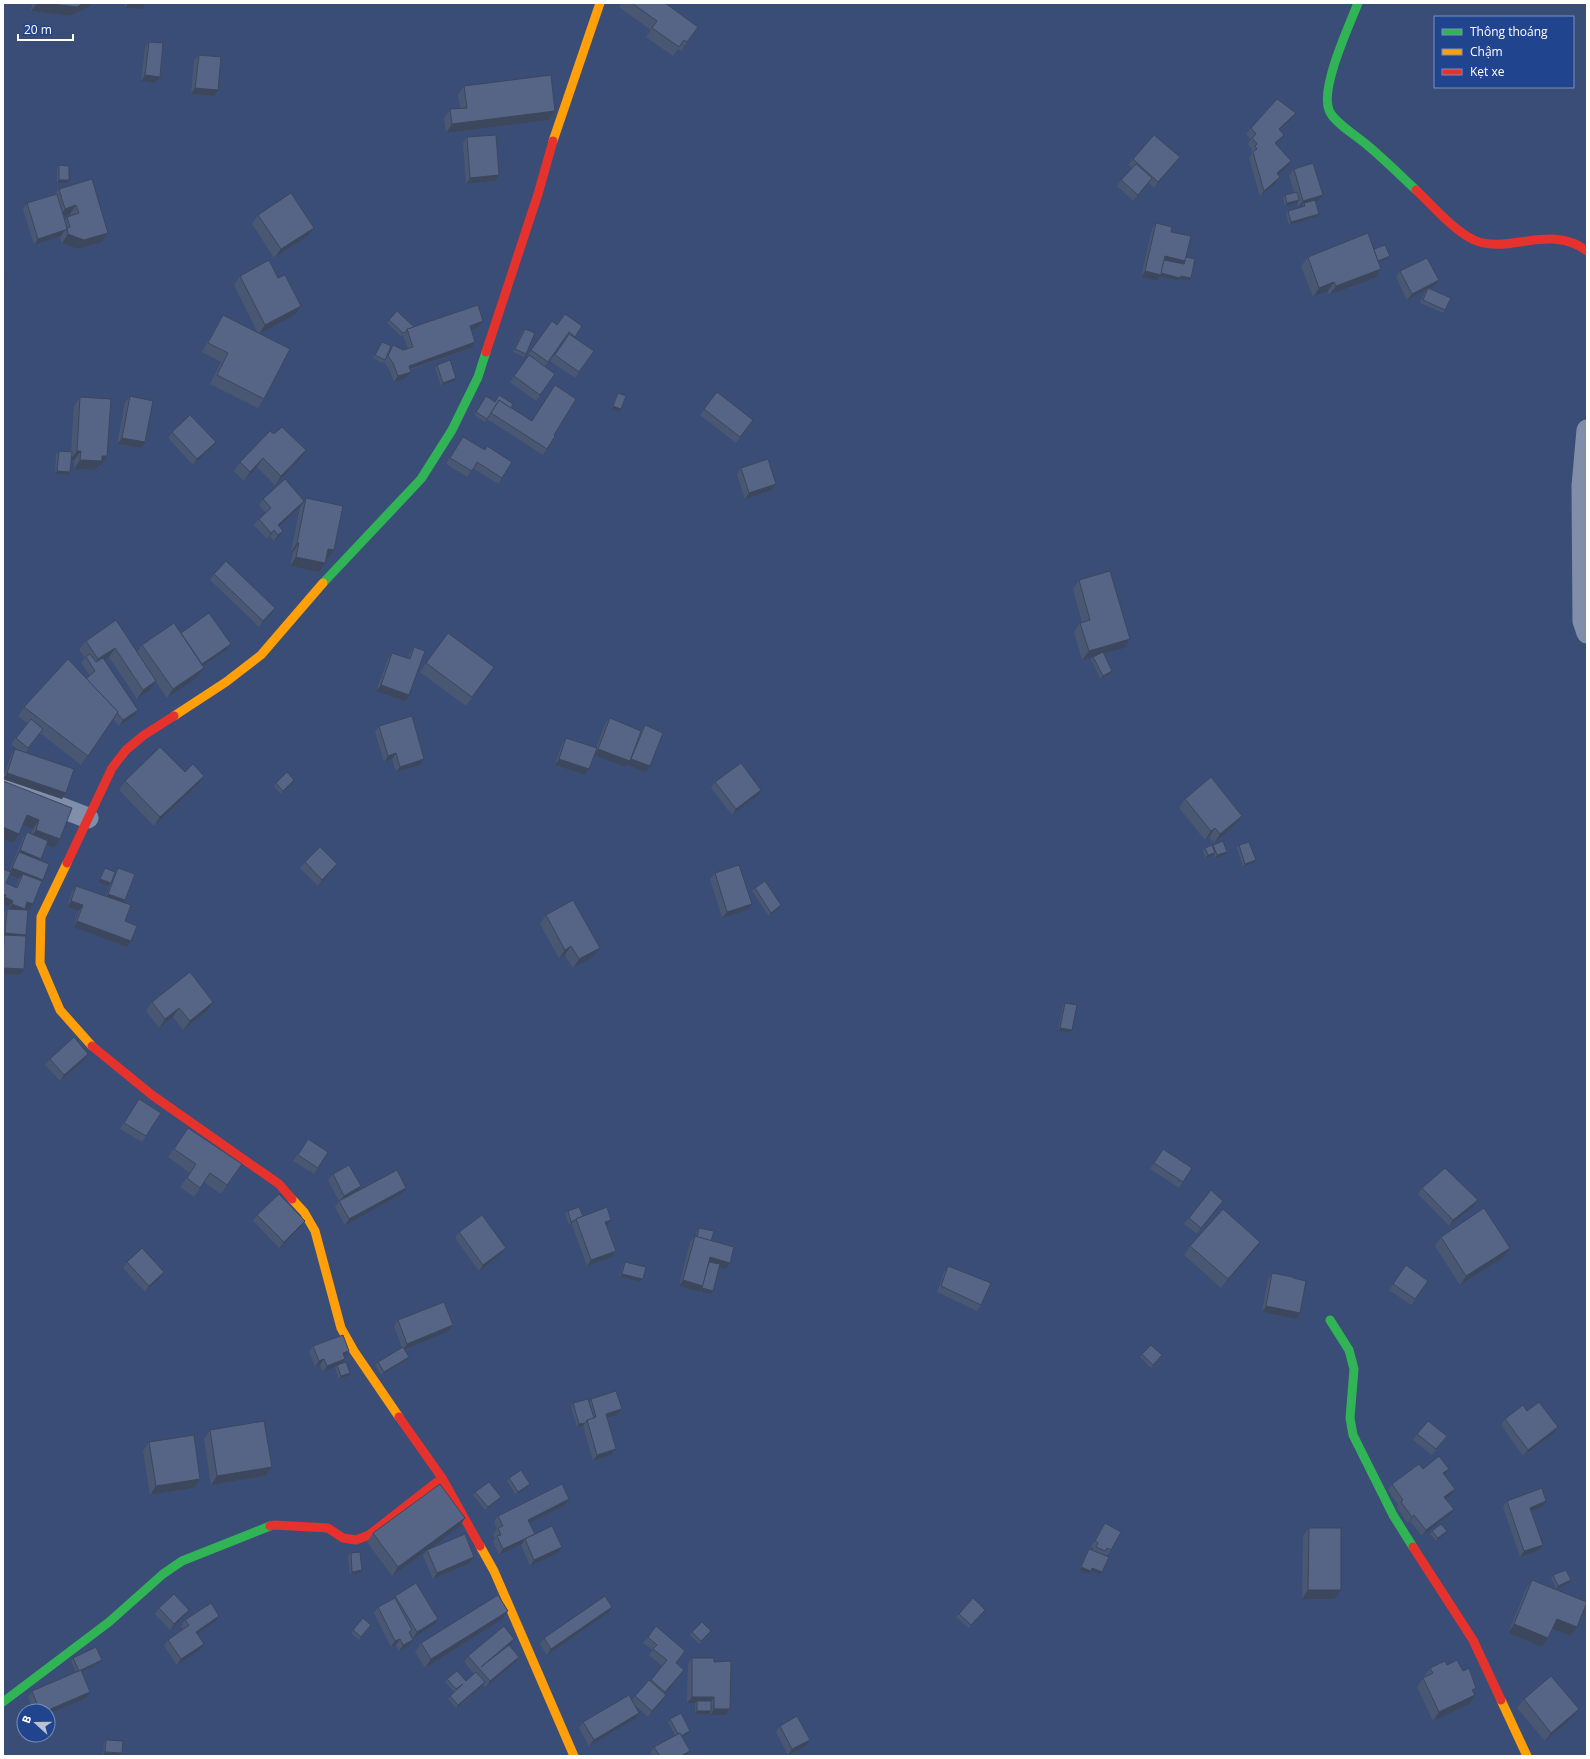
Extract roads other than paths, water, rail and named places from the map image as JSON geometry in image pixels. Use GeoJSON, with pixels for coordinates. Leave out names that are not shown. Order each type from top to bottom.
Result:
{"type":"FeatureCollection","features":[{"type":"Feature","properties":{"kind":"street"},"geometry":{"type":"LineString","coordinates":[[574,1756],[494,1571],[442,1478],[354,1351],[341,1328],[315,1231],[304,1212],[278,1184],[152,1095],[92,1046],[60,1010],[40,963],[41,917],[112,768],[126,750],[144,735],[226,682],[261,655],[342,562],[422,479],[448,436],[478,377],[538,194],[556,132],[600,3]]}},
{"type":"Feature","properties":{"kind":"street"},"geometry":{"type":"LineString","coordinates":[[1358,3],[1328,84],[1327,100],[1329,111],[1344,127],[1366,144],[1455,227],[1475,240],[1495,244],[1548,238],[1578,244],[1587,251]]}},
{"type":"Feature","properties":{"kind":"street"},"geometry":{"type":"LineString","coordinates":[[1587,430],[1582,486],[1582,546],[1583,621],[1587,633]]}},
{"type":"Feature","properties":{"kind":"street"},"geometry":{"type":"LineString","coordinates":[[3,785],[88,818]]}},
{"type":"Feature","properties":{"kind":"street"},"geometry":{"type":"LineString","coordinates":[[1330,1320],[1349,1350],[1354,1369],[1350,1418],[1353,1435],[1359,1449],[1393,1515],[1473,1640],[1527,1756]]}},
{"type":"Feature","properties":{"kind":"street"},"geometry":{"type":"LineString","coordinates":[[3,1702],[109,1622],[163,1574],[182,1561],[274,1525],[328,1528],[343,1538],[356,1540],[368,1535],[442,1478]]}}]}
